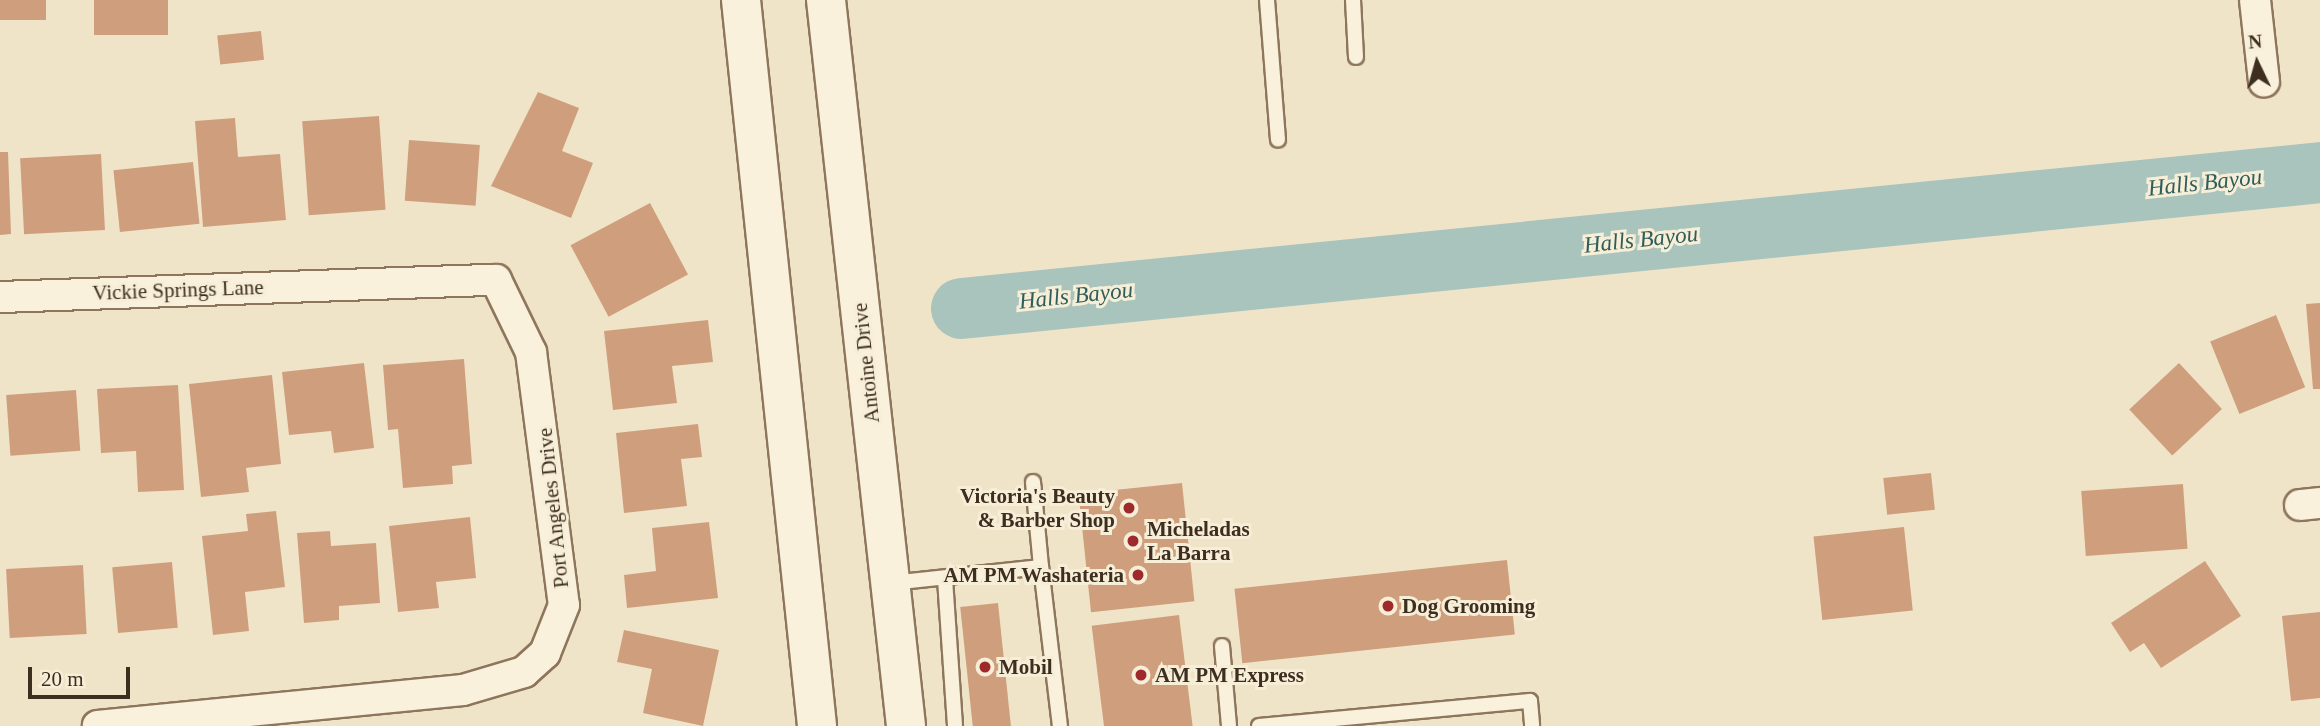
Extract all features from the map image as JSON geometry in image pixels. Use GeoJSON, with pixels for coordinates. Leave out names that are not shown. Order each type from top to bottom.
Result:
{"type":"FeatureCollection","features":[{"type":"Feature","properties":{"kind":"main road"},"geometry":{"type":"LineString","coordinates":[[741,0],[817,726]]}},
{"type":"Feature","properties":{"kind":"main road","name":"Antoine Drive"},"geometry":{"type":"LineString","coordinates":[[826,0],[906,726]]}},
{"type":"Feature","properties":{"kind":"street"},"geometry":{"type":"LineString","coordinates":[[2255,0],[2264,82]]}},
{"type":"Feature","properties":{"kind":"street","name":"Port Angeles Drive"},"geometry":{"type":"LineString","coordinates":[[98,726],[327,708],[463,690],[524,671],[545,653],[564,605],[538,380],[531,352],[496,280],[356,284]]}},
{"type":"Feature","properties":{"kind":"street","name":"Vickie Springs Lane"},"geometry":{"type":"LineString","coordinates":[[0,297],[356,284]]}},
{"type":"Feature","properties":{"kind":"lane"},"geometry":{"type":"LineString","coordinates":[[1267,0],[1278,141]]}},
{"type":"Feature","properties":{"kind":"lane"},"geometry":{"type":"LineString","coordinates":[[1353,0],[1356,57]]}},
{"type":"Feature","properties":{"kind":"lane"},"geometry":{"type":"LineString","coordinates":[[1033,482],[1060,726]]}},
{"type":"Feature","properties":{"kind":"lane"},"geometry":{"type":"LineString","coordinates":[[890,583],[1041,567]]}},
{"type":"Feature","properties":{"kind":"lane"},"geometry":{"type":"LineString","coordinates":[[945,579],[955,726]]}},
{"type":"Feature","properties":{"kind":"lane"},"geometry":{"type":"LineString","coordinates":[[1222,646],[1229,726]]}},
{"type":"Feature","properties":{"kind":"lane"},"geometry":{"type":"LineString","coordinates":[[1259,726],[1530,701],[1532,726]]}},
{"type":"Feature","properties":{"kind":"building"},"geometry":{"type":"Polygon","coordinates":[[[0,0],[46,0],[46,20],[0,20],[0,0]]]}},
{"type":"Feature","properties":{"kind":"building"},"geometry":{"type":"Polygon","coordinates":[[[94,0],[168,0],[168,35],[94,35],[94,0]]]}},
{"type":"Feature","properties":{"kind":"building"},"geometry":{"type":"Polygon","coordinates":[[[261,31],[264,60],[220,64],[217,36],[261,31]]]}},
{"type":"Feature","properties":{"kind":"building"},"geometry":{"type":"Polygon","coordinates":[[[538,92],[579,108],[562,151],[593,163],[571,218],[491,186],[538,92]]]}},
{"type":"Feature","properties":{"kind":"building"},"geometry":{"type":"Polygon","coordinates":[[[379,116],[386,210],[309,215],[302,121],[379,116]]]}},
{"type":"Feature","properties":{"kind":"building"},"geometry":{"type":"Polygon","coordinates":[[[235,118],[238,157],[280,154],[286,220],[203,227],[195,121],[235,118]]]}},
{"type":"Feature","properties":{"kind":"building"},"geometry":{"type":"Polygon","coordinates":[[[409,140],[480,145],[476,206],[405,201],[409,140]]]}},
{"type":"Feature","properties":{"kind":"building"},"geometry":{"type":"Polygon","coordinates":[[[0,152],[8,152],[11,234],[0,235],[0,152]]]}},
{"type":"Feature","properties":{"kind":"building"},"geometry":{"type":"Polygon","coordinates":[[[101,154],[105,230],[24,234],[20,158],[101,154]]]}},
{"type":"Feature","properties":{"kind":"building"},"geometry":{"type":"Polygon","coordinates":[[[193,162],[199,224],[120,232],[113,170],[193,162]]]}},
{"type":"Feature","properties":{"kind":"building"},"geometry":{"type":"Polygon","coordinates":[[[650,203],[688,275],[609,317],[571,245],[650,203]]]}},
{"type":"Feature","properties":{"kind":"building"},"geometry":{"type":"Polygon","coordinates":[[[2320,303],[2320,389],[2313,389],[2306,304],[2320,303]]]}},
{"type":"Feature","properties":{"kind":"building"},"geometry":{"type":"Polygon","coordinates":[[[2276,315],[2305,387],[2239,414],[2210,342],[2276,315]]]}},
{"type":"Feature","properties":{"kind":"building"},"geometry":{"type":"Polygon","coordinates":[[[708,320],[713,362],[672,366],[677,403],[613,410],[604,331],[708,320]]]}},
{"type":"Feature","properties":{"kind":"building"},"geometry":{"type":"Polygon","coordinates":[[[464,359],[472,464],[452,466],[453,484],[403,488],[398,429],[388,430],[383,365],[464,359]]]}},
{"type":"Feature","properties":{"kind":"building"},"geometry":{"type":"Polygon","coordinates":[[[364,363],[374,448],[334,453],[331,431],[289,435],[282,372],[364,363]]]}},
{"type":"Feature","properties":{"kind":"building"},"geometry":{"type":"Polygon","coordinates":[[[2179,363],[2222,409],[2172,455],[2129,409],[2179,363]]]}},
{"type":"Feature","properties":{"kind":"building"},"geometry":{"type":"Polygon","coordinates":[[[272,375],[281,464],[246,468],[249,492],[201,497],[189,384],[272,375]]]}},
{"type":"Feature","properties":{"kind":"building"},"geometry":{"type":"Polygon","coordinates":[[[178,385],[184,490],[138,492],[136,451],[101,453],[97,389],[178,385]]]}},
{"type":"Feature","properties":{"kind":"building"},"geometry":{"type":"Polygon","coordinates":[[[76,390],[80,451],[10,456],[6,395],[76,390]]]}},
{"type":"Feature","properties":{"kind":"building"},"geometry":{"type":"Polygon","coordinates":[[[698,424],[702,457],[681,459],[687,506],[624,513],[616,433],[698,424]]]}},
{"type":"Feature","properties":{"kind":"building"},"geometry":{"type":"Polygon","coordinates":[[[1931,473],[1935,510],[1887,515],[1883,478],[1931,473]]]}},
{"type":"Feature","properties":{"kind":"building"},"geometry":{"type":"Polygon","coordinates":[[[1182,483],[1194,601],[1091,612],[1079,494],[1182,483]]]}},
{"type":"Feature","properties":{"kind":"building"},"geometry":{"type":"Polygon","coordinates":[[[2183,484],[2188,549],[2086,556],[2081,491],[2183,484]]]}},
{"type":"Feature","properties":{"kind":"building"},"geometry":{"type":"Polygon","coordinates":[[[276,511],[285,587],[245,592],[249,631],[213,635],[202,536],[248,531],[246,514],[276,511]]]}},
{"type":"Feature","properties":{"kind":"building"},"geometry":{"type":"Polygon","coordinates":[[[470,517],[476,578],[436,582],[439,608],[398,612],[389,526],[470,517]]]}},
{"type":"Feature","properties":{"kind":"building"},"geometry":{"type":"Polygon","coordinates":[[[709,522],[718,598],[627,608],[624,575],[656,571],[652,528],[709,522]]]}},
{"type":"Feature","properties":{"kind":"building"},"geometry":{"type":"Polygon","coordinates":[[[1904,527],[1913,611],[1822,620],[1813,537],[1904,527]]]}},
{"type":"Feature","properties":{"kind":"building"},"geometry":{"type":"Polygon","coordinates":[[[330,531],[331,546],[376,543],[380,603],[339,606],[339,620],[304,623],[297,533],[330,531]]]}},
{"type":"Feature","properties":{"kind":"building"},"geometry":{"type":"Polygon","coordinates":[[[1507,560],[1515,635],[1242,663],[1235,589],[1507,560]]]}},
{"type":"Feature","properties":{"kind":"building"},"geometry":{"type":"Polygon","coordinates":[[[2205,561],[2241,616],[2161,668],[2144,643],[2130,652],[2111,623],[2205,561]]]}},
{"type":"Feature","properties":{"kind":"building"},"geometry":{"type":"Polygon","coordinates":[[[172,562],[178,628],[118,633],[112,567],[172,562]]]}},
{"type":"Feature","properties":{"kind":"building"},"geometry":{"type":"Polygon","coordinates":[[[83,565],[87,634],[10,638],[6,569],[83,565]]]}},
{"type":"Feature","properties":{"kind":"building","name":"Mobil"},"geometry":{"type":"Polygon","coordinates":[[[998,603],[1011,726],[973,726],[960,607],[998,603]]]}},
{"type":"Feature","properties":{"kind":"building"},"geometry":{"type":"Polygon","coordinates":[[[2320,612],[2320,698],[2291,701],[2282,616],[2320,612]]]}},
{"type":"Feature","properties":{"kind":"building","name":"AM PM Express"},"geometry":{"type":"Polygon","coordinates":[[[1179,615],[1193,726],[1104,726],[1092,626],[1179,615]]]}},
{"type":"Feature","properties":{"kind":"building"},"geometry":{"type":"Polygon","coordinates":[[[624,630],[719,650],[703,726],[643,713],[652,669],[617,662],[624,630]]]}},
{"type":"Feature","properties":{"kind":"waterway","name":"Halls Bayou"},"geometry":{"type":"LineString","coordinates":[[961,308],[2320,172]]}},
{"type":"Feature","properties":{"kind":"place","name":"Victoria's Beauty & Barber Shop"},"geometry":{"type":"Point","coordinates":[1129,508]}},
{"type":"Feature","properties":{"kind":"place","name":"Micheladas La Barra"},"geometry":{"type":"Point","coordinates":[1133,541]}},
{"type":"Feature","properties":{"kind":"place","name":"AM PM Washateria"},"geometry":{"type":"Point","coordinates":[1138,575]}},
{"type":"Feature","properties":{"kind":"place","name":"Dog Grooming"},"geometry":{"type":"Point","coordinates":[1388,606]}},
{"type":"Feature","properties":{"kind":"place","name":"Mobil"},"geometry":{"type":"Point","coordinates":[985,667]}},
{"type":"Feature","properties":{"kind":"place","name":"AM PM Express"},"geometry":{"type":"Point","coordinates":[1141,675]}}]}
